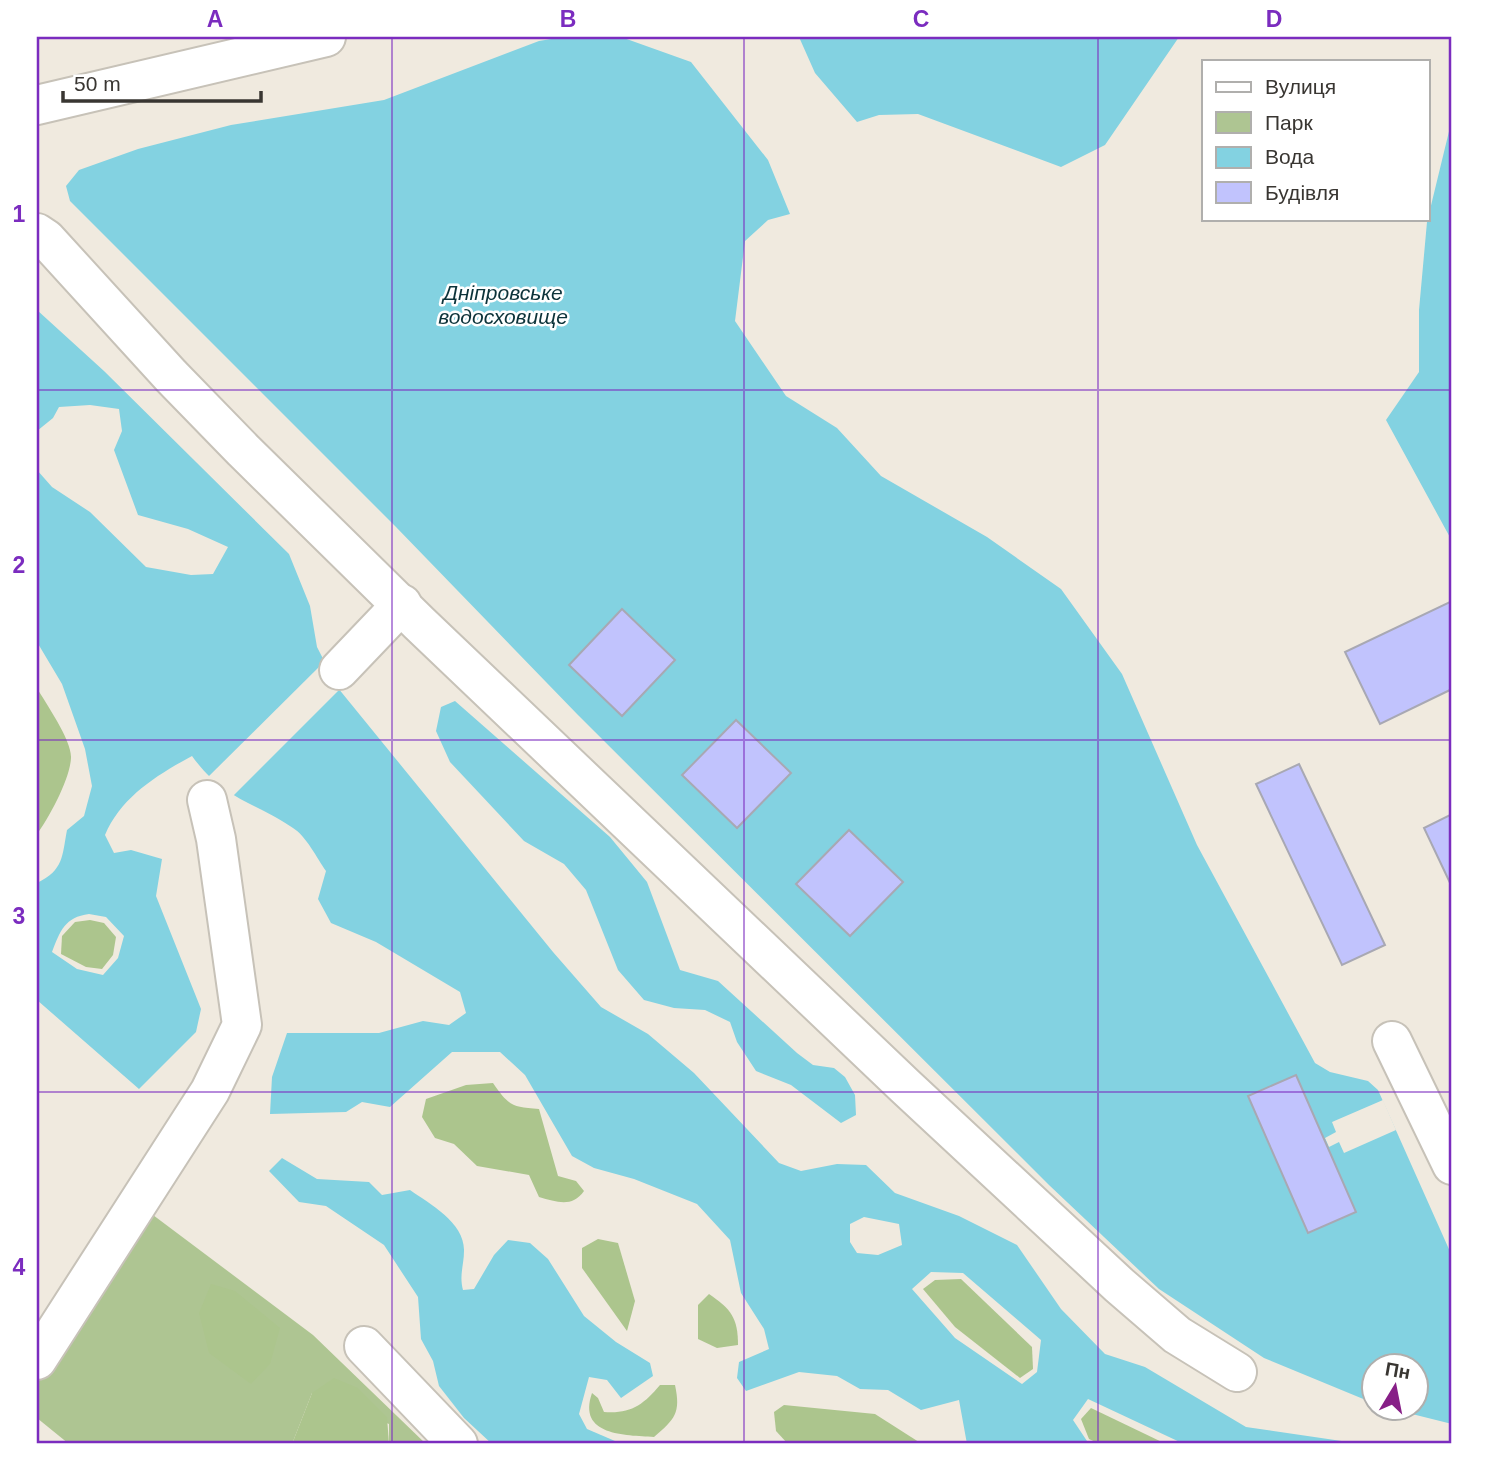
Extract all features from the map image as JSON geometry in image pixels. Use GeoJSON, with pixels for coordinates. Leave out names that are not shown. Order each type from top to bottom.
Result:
{"type":"FeatureCollection","features":[{"type":"Feature","properties":{"kind":"street"},"geometry":{"type":"LineString","coordinates":[[37,105],[326,37]]}},
{"type":"Feature","properties":{"kind":"street"},"geometry":{"type":"LineString","coordinates":[[37,233],[46,239],[243,450],[905,1086],[1109,1276],[1177,1335],[1237,1372]]}},
{"type":"Feature","properties":{"kind":"street"},"geometry":{"type":"LineString","coordinates":[[339,670],[402,604]]}},
{"type":"Feature","properties":{"kind":"street"},"geometry":{"type":"LineString","coordinates":[[37,1360],[209,1091],[242,1024],[216,839],[207,800]]}},
{"type":"Feature","properties":{"kind":"street"},"geometry":{"type":"LineString","coordinates":[[1392,1041],[1452,1165]]}},
{"type":"Feature","properties":{"kind":"street"},"geometry":{"type":"LineString","coordinates":[[364,1346],[458,1444]]}},
{"type":"Feature","properties":{"kind":"green space"},"geometry":{"type":"Polygon","coordinates":[[[37,688],[63,732],[71,758],[63,787],[37,834],[37,688]]]}},
{"type":"Feature","properties":{"kind":"green space"},"geometry":{"type":"Polygon","coordinates":[[[90,920],[104,923],[116,937],[113,955],[102,969],[86,967],[61,954],[62,936],[75,922],[90,920]]]}},
{"type":"Feature","properties":{"kind":"green space"},"geometry":{"type":"Polygon","coordinates":[[[493,1083],[512,1104],[539,1109],[558,1176],[576,1181],[584,1191],[574,1200],[552,1201],[539,1197],[529,1175],[477,1166],[454,1144],[435,1138],[422,1117],[426,1099],[466,1085],[493,1083]]]}},
{"type":"Feature","properties":{"kind":"green space"},"geometry":{"type":"Polygon","coordinates":[[[153,1215],[313,1335],[426,1444],[389,1444],[389,1424],[312,1393],[292,1444],[69,1444],[37,1418],[37,1382],[153,1215]]]}},
{"type":"Feature","properties":{"kind":"green space"},"geometry":{"type":"Polygon","coordinates":[[[598,1239],[618,1243],[635,1301],[627,1331],[582,1268],[582,1248],[598,1239]]]}},
{"type":"Feature","properties":{"kind":"green space"},"geometry":{"type":"Polygon","coordinates":[[[961,1279],[1032,1347],[1033,1369],[1020,1378],[955,1327],[923,1289],[935,1280],[961,1279]]]}},
{"type":"Feature","properties":{"kind":"green space"},"geometry":{"type":"Polygon","coordinates":[[[211,1284],[235,1291],[280,1328],[270,1364],[251,1384],[209,1353],[199,1313],[211,1284]]]}},
{"type":"Feature","properties":{"kind":"green space"},"geometry":{"type":"Polygon","coordinates":[[[709,1294],[732,1315],[737,1328],[738,1345],[717,1348],[698,1339],[698,1305],[709,1294]]]}},
{"type":"Feature","properties":{"kind":"green space"},"geometry":{"type":"Polygon","coordinates":[[[334,1378],[358,1388],[387,1417],[389,1444],[292,1444],[312,1393],[334,1378]]]}},
{"type":"Feature","properties":{"kind":"green space"},"geometry":{"type":"Polygon","coordinates":[[[660,1385],[675,1385],[677,1409],[667,1425],[654,1437],[618,1434],[597,1425],[591,1418],[589,1407],[592,1393],[598,1398],[604,1412],[622,1411],[642,1403],[660,1385]]]}},
{"type":"Feature","properties":{"kind":"green space"},"geometry":{"type":"Polygon","coordinates":[[[784,1405],[875,1414],[922,1444],[788,1444],[776,1431],[774,1412],[784,1405]]]}},
{"type":"Feature","properties":{"kind":"green space"},"geometry":{"type":"Polygon","coordinates":[[[1091,1408],[1166,1444],[1100,1444],[1089,1439],[1081,1419],[1091,1408]]]}},
{"type":"Feature","properties":{"kind":"water","name":"Дніпровське водосховище"},"geometry":{"type":"Polygon","coordinates":[[[563,37],[621,37],[691,62],[768,160],[790,214],[768,220],[745,241],[735,321],[786,396],[837,428],[881,476],[987,537],[1061,589],[1122,674],[1197,845],[1315,1063],[1330,1072],[1368,1081],[1378,1090],[1452,1256],[1452,1424],[1430,1418],[1430,1352],[1360,1352],[1360,1398],[1264,1358],[1159,1289],[1049,1185],[578,715],[396,527],[70,201],[66,186],[79,170],[138,149],[231,125],[384,100],[539,41],[563,37]]]}},
{"type":"Feature","properties":{"kind":"water"},"geometry":{"type":"Polygon","coordinates":[[[799,37],[1179,37],[1105,145],[1061,167],[918,114],[879,115],[857,122],[815,73],[799,37]]]}},
{"type":"Feature","properties":{"kind":"water"},"geometry":{"type":"Polygon","coordinates":[[[1452,119],[1452,541],[1386,420],[1419,372],[1419,310],[1430,210],[1452,119]]]}},
{"type":"Feature","properties":{"kind":"water"},"geometry":{"type":"Polygon","coordinates":[[[37,310],[104,371],[289,554],[310,606],[317,647],[338,688],[553,952],[601,1007],[648,1034],[694,1073],[779,1163],[801,1171],[837,1164],[866,1165],[895,1193],[959,1216],[1017,1245],[1061,1309],[1105,1354],[1145,1367],[1246,1427],[1362,1444],[1184,1444],[1088,1399],[1073,1420],[1089,1444],[967,1444],[959,1400],[921,1410],[888,1390],[860,1389],[837,1376],[799,1372],[746,1391],[737,1378],[739,1362],[769,1349],[764,1329],[741,1293],[730,1240],[697,1204],[634,1179],[594,1168],[572,1156],[525,1075],[500,1052],[452,1052],[390,1107],[362,1102],[346,1112],[270,1114],[272,1077],[287,1033],[379,1033],[423,1021],[449,1025],[466,1013],[460,992],[376,942],[331,923],[318,899],[326,871],[302,836],[278,819],[227,791],[204,771],[192,756],[141,788],[120,809],[105,835],[114,853],[131,850],[162,859],[156,896],[201,1009],[196,1032],[139,1089],[37,1000],[37,883],[57,867],[67,830],[84,816],[92,786],[85,749],[62,684],[37,642],[37,470],[52,487],[90,512],[146,567],[191,575],[213,574],[228,547],[188,529],[138,515],[114,450],[122,431],[119,409],[90,405],[59,407],[53,418],[37,431],[37,310]],[[89,914],[74,918],[64,926],[52,952],[77,969],[103,975],[118,958],[124,936],[106,917],[89,914]],[[864,1217],[850,1224],[850,1242],[857,1253],[878,1255],[902,1245],[899,1224],[864,1217]],[[931,1272],[912,1289],[955,1338],[1022,1384],[1037,1372],[1041,1340],[963,1273],[931,1272]]]}},
{"type":"Feature","properties":{"kind":"water"},"geometry":{"type":"Polygon","coordinates":[[[455,701],[610,837],[647,882],[680,970],[718,981],[797,1053],[813,1065],[834,1068],[845,1077],[855,1095],[856,1115],[841,1123],[791,1085],[756,1071],[737,1042],[730,1022],[705,1010],[674,1008],[644,1000],[618,970],[586,890],[564,864],[524,841],[450,762],[436,731],[441,707],[455,701]]]}},
{"type":"Feature","properties":{"kind":"water"},"geometry":{"type":"Polygon","coordinates":[[[282,1158],[317,1179],[369,1182],[382,1195],[410,1190],[436,1208],[453,1223],[463,1241],[463,1290],[474,1289],[494,1255],[508,1240],[530,1243],[548,1259],[584,1316],[616,1342],[650,1363],[653,1376],[621,1398],[607,1380],[589,1377],[579,1414],[587,1429],[622,1444],[492,1444],[464,1418],[439,1386],[433,1361],[421,1339],[418,1297],[384,1245],[326,1206],[299,1202],[269,1171],[282,1158]]]}},
{"type":"Feature","properties":{"kind":"pier"},"geometry":{"type":"Polygon","coordinates":[[[327,659],[342,687],[230,799],[205,780],[327,659]]]}},
{"type":"Feature","properties":{"kind":"pier"},"geometry":{"type":"Polygon","coordinates":[[[1383,1100],[1396,1130],[1344,1153],[1339,1142],[1329,1147],[1325,1138],[1336,1132],[1332,1122],[1383,1100]]]}},
{"type":"Feature","properties":{"kind":"building"},"geometry":{"type":"Polygon","coordinates":[[[1452,601],[1452,689],[1380,724],[1345,652],[1452,601]]]}},
{"type":"Feature","properties":{"kind":"building"},"geometry":{"type":"Polygon","coordinates":[[[622,609],[675,660],[622,716],[569,665],[622,609]]]}},
{"type":"Feature","properties":{"kind":"building"},"geometry":{"type":"Polygon","coordinates":[[[736,720],[791,773],[737,828],[682,775],[736,720]]]}},
{"type":"Feature","properties":{"kind":"building"},"geometry":{"type":"Polygon","coordinates":[[[1299,764],[1385,945],[1342,965],[1256,784],[1299,764]]]}},
{"type":"Feature","properties":{"kind":"building"},"geometry":{"type":"Polygon","coordinates":[[[1452,814],[1452,887],[1424,828],[1452,814]]]}},
{"type":"Feature","properties":{"kind":"building"},"geometry":{"type":"Polygon","coordinates":[[[849,830],[903,882],[850,936],[796,884],[849,830]]]}},
{"type":"Feature","properties":{"kind":"building"},"geometry":{"type":"Polygon","coordinates":[[[1296,1075],[1356,1212],[1308,1233],[1248,1096],[1296,1075]]]}}]}
